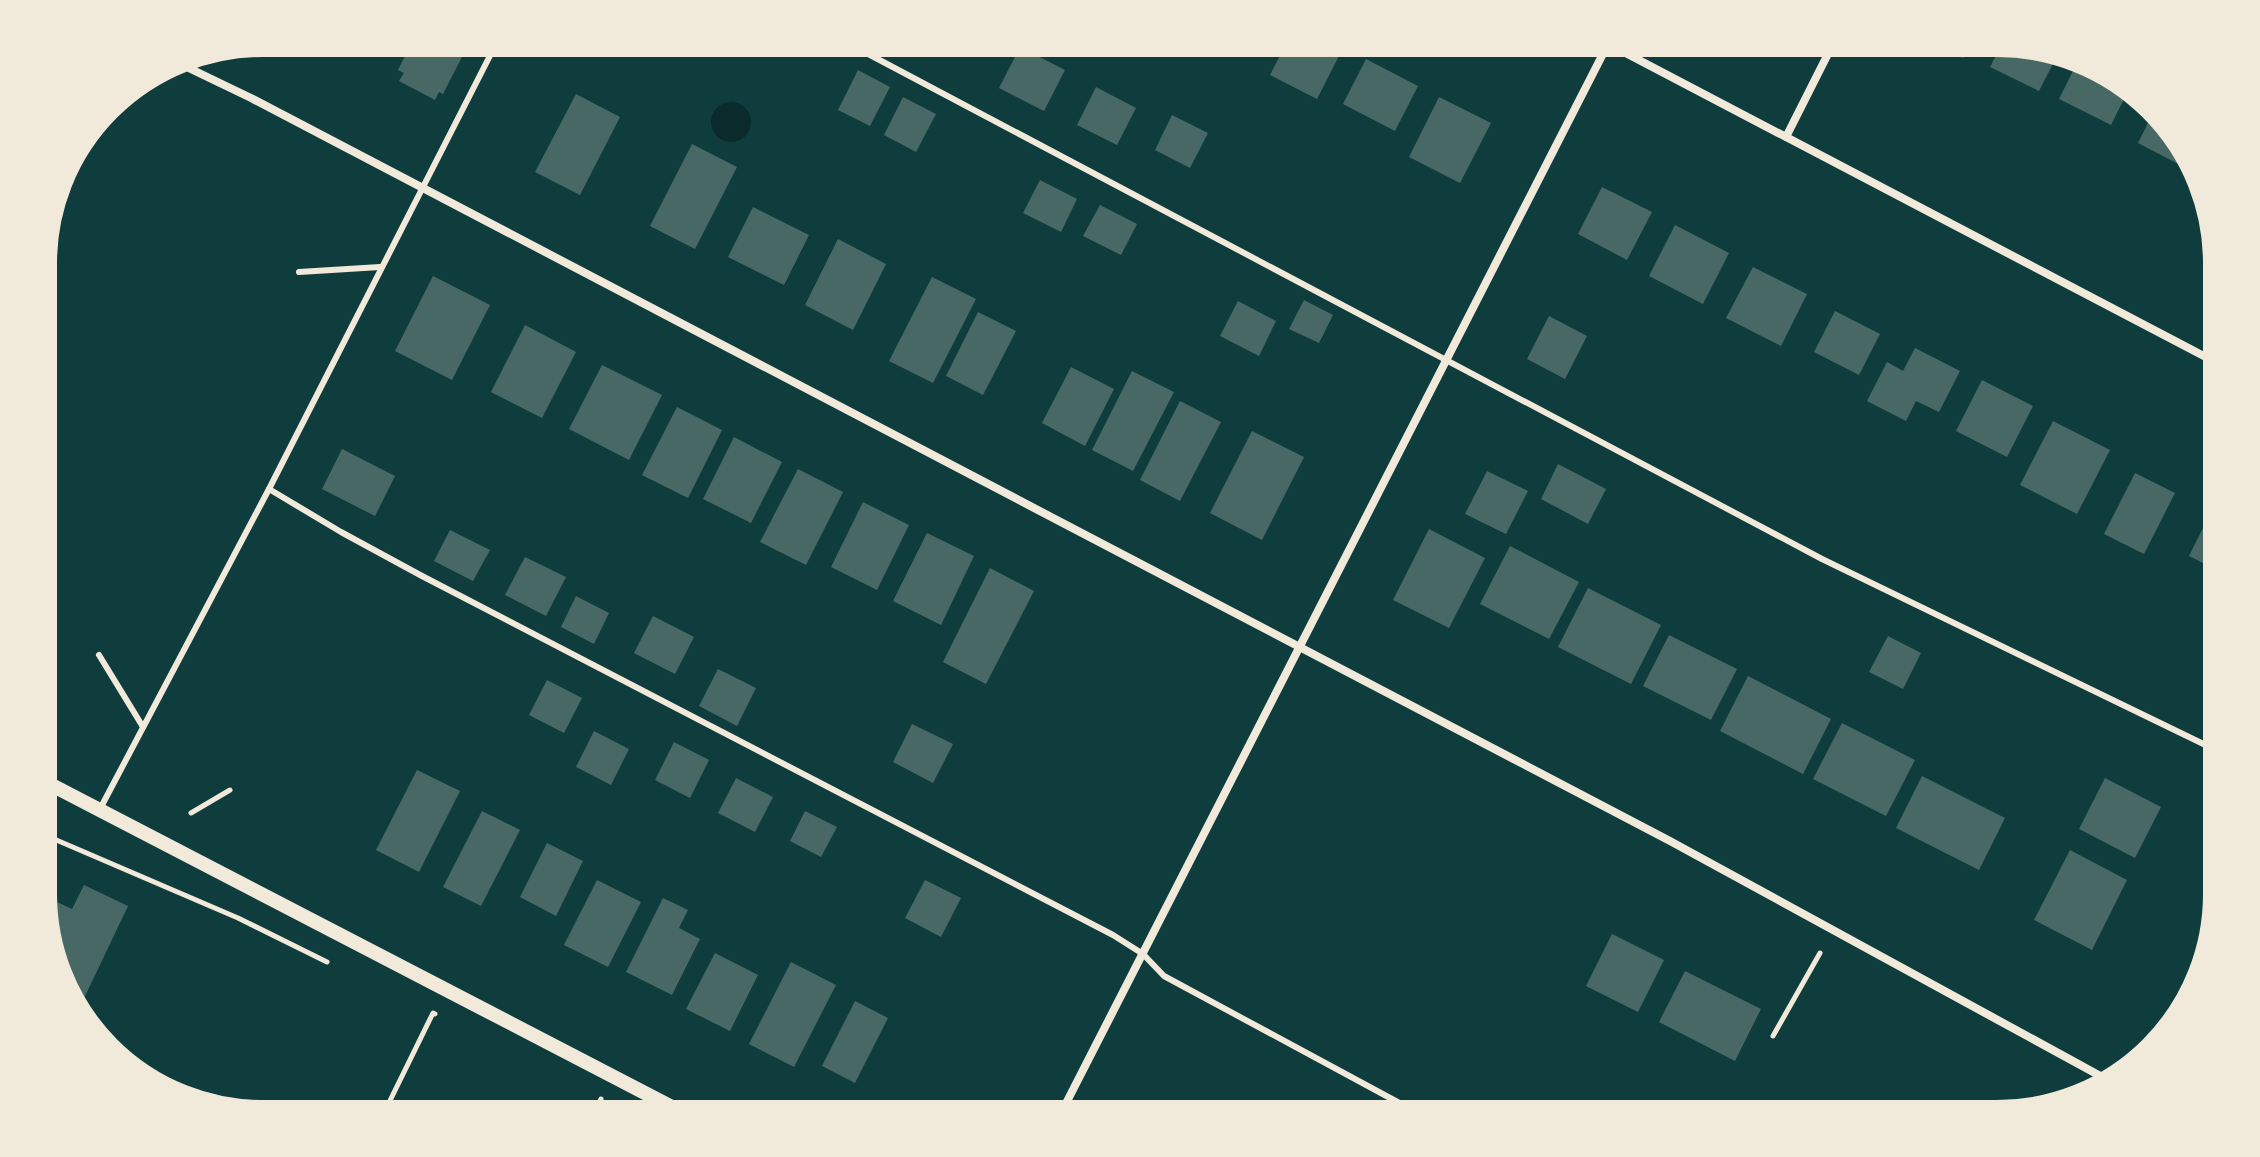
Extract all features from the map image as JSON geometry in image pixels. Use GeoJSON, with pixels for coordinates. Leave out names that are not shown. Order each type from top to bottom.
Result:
{"type":"FeatureCollection","features":[{"type":"Feature","properties":{"kind":"street"},"geometry":{"type":"LineString","coordinates":[[1065,1105],[1604,52]]}},
{"type":"Feature","properties":{"kind":"street"},"geometry":{"type":"LineString","coordinates":[[1623,52],[2208,358]]}},
{"type":"Feature","properties":{"kind":"street"},"geometry":{"type":"LineString","coordinates":[[1786,137],[1829,52]]}},
{"type":"Feature","properties":{"kind":"street"},"geometry":{"type":"LineString","coordinates":[[186,67],[1670,841],[2102,1077]]}},
{"type":"Feature","properties":{"kind":"street"},"geometry":{"type":"LineString","coordinates":[[52,785],[668,1105]]}},
{"type":"Feature","properties":{"kind":"lane"},"geometry":{"type":"LineString","coordinates":[[99,810],[269,489],[492,52]]}},
{"type":"Feature","properties":{"kind":"lane"},"geometry":{"type":"LineString","coordinates":[[865,52],[1822,559],[2208,746]]}},
{"type":"Feature","properties":{"kind":"lane"},"geometry":{"type":"LineString","coordinates":[[299,272],[380,267]]}},
{"type":"Feature","properties":{"kind":"lane"},"geometry":{"type":"LineString","coordinates":[[269,489],[422,576],[1046,900],[1143,954],[1164,976],[1403,1105]]}},
{"type":"Feature","properties":{"kind":"lane"},"geometry":{"type":"LineString","coordinates":[[99,655],[143,727]]}},
{"type":"Feature","properties":{"kind":"path"},"geometry":{"type":"LineString","coordinates":[[191,813],[230,790]]}},
{"type":"Feature","properties":{"kind":"path"},"geometry":{"type":"LineString","coordinates":[[52,838],[238,918],[335,965]]}},
{"type":"Feature","properties":{"kind":"path"},"geometry":{"type":"LineString","coordinates":[[1773,1036],[1820,953]]}},
{"type":"Feature","properties":{"kind":"path"},"geometry":{"type":"LineString","coordinates":[[388,1105],[433,1013],[447,1020]]}},
{"type":"Feature","properties":{"kind":"path"},"geometry":{"type":"LineString","coordinates":[[597,1105],[601,1098]]}},
{"type":"Feature","properties":{"kind":"water"},"geometry":{"type":"Polygon","coordinates":[[[731,102],[745,108],[751,122],[745,136],[731,142],[717,136],[711,122],[717,108],[731,102]]]}},
{"type":"Feature","properties":{"kind":"building"},"geometry":{"type":"Polygon","coordinates":[[[407,52],[464,52],[443,94],[439,92],[435,100],[399,81],[404,73],[398,70],[407,52]]]}},
{"type":"Feature","properties":{"kind":"building"},"geometry":{"type":"Polygon","coordinates":[[[1017,52],[1030,52],[1065,70],[1044,111],[999,88],[1017,52]]]}},
{"type":"Feature","properties":{"kind":"building"},"geometry":{"type":"Polygon","coordinates":[[[1282,52],[1341,52],[1317,99],[1270,75],[1282,52]]]}},
{"type":"Feature","properties":{"kind":"building"},"geometry":{"type":"Polygon","coordinates":[[[1951,52],[1966,52],[1963,58],[1951,52]]]}},
{"type":"Feature","properties":{"kind":"building"},"geometry":{"type":"Polygon","coordinates":[[[1998,52],[2055,60],[2039,91],[1990,67],[1998,52]]]}},
{"type":"Feature","properties":{"kind":"building"},"geometry":{"type":"Polygon","coordinates":[[[1366,59],[1418,86],[1395,131],[1343,104],[1366,59]]]}},
{"type":"Feature","properties":{"kind":"building"},"geometry":{"type":"Polygon","coordinates":[[[2075,67],[2126,96],[2111,125],[2059,99],[2075,67]]]}},
{"type":"Feature","properties":{"kind":"building"},"geometry":{"type":"Polygon","coordinates":[[[858,70],[890,87],[870,126],[838,110],[858,70]]]}},
{"type":"Feature","properties":{"kind":"building"},"geometry":{"type":"Polygon","coordinates":[[[1096,87],[1136,108],[1117,145],[1077,125],[1096,87]]]}},
{"type":"Feature","properties":{"kind":"building"},"geometry":{"type":"Polygon","coordinates":[[[576,94],[620,117],[580,195],[535,172],[576,94]]]}},
{"type":"Feature","properties":{"kind":"building"},"geometry":{"type":"Polygon","coordinates":[[[903,97],[936,114],[916,152],[884,135],[903,97]]]}},
{"type":"Feature","properties":{"kind":"building"},"geometry":{"type":"Polygon","coordinates":[[[1439,97],[1491,123],[1460,183],[1409,157],[1439,97]]]}},
{"type":"Feature","properties":{"kind":"building"},"geometry":{"type":"Polygon","coordinates":[[[1172,115],[1208,133],[1190,168],[1155,150],[1172,115]]]}},
{"type":"Feature","properties":{"kind":"building"},"geometry":{"type":"Polygon","coordinates":[[[2150,119],[2183,164],[2182,166],[2138,143],[2150,119]]]}},
{"type":"Feature","properties":{"kind":"building"},"geometry":{"type":"Polygon","coordinates":[[[692,144],[737,167],[695,249],[650,226],[692,144]]]}},
{"type":"Feature","properties":{"kind":"building"},"geometry":{"type":"Polygon","coordinates":[[[1040,180],[1077,199],[1061,232],[1023,213],[1040,180]]]}},
{"type":"Feature","properties":{"kind":"building"},"geometry":{"type":"Polygon","coordinates":[[[1602,187],[1652,212],[1627,260],[1578,234],[1602,187]]]}},
{"type":"Feature","properties":{"kind":"building"},"geometry":{"type":"Polygon","coordinates":[[[1100,205],[1137,224],[1121,255],[1083,236],[1100,205]]]}},
{"type":"Feature","properties":{"kind":"building"},"geometry":{"type":"Polygon","coordinates":[[[753,207],[809,235],[784,285],[728,257],[753,207]]]}},
{"type":"Feature","properties":{"kind":"building"},"geometry":{"type":"Polygon","coordinates":[[[1675,225],[1729,253],[1703,304],[1649,276],[1675,225]]]}},
{"type":"Feature","properties":{"kind":"building"},"geometry":{"type":"Polygon","coordinates":[[[838,239],[886,264],[853,330],[805,305],[838,239]]]}},
{"type":"Feature","properties":{"kind":"building"},"geometry":{"type":"Polygon","coordinates":[[[1753,267],[1807,294],[1781,346],[1726,318],[1753,267]]]}},
{"type":"Feature","properties":{"kind":"building"},"geometry":{"type":"Polygon","coordinates":[[[433,276],[490,305],[452,380],[395,351],[433,276]]]}},
{"type":"Feature","properties":{"kind":"building"},"geometry":{"type":"Polygon","coordinates":[[[932,277],[976,299],[933,383],[889,361],[932,277]]]}},
{"type":"Feature","properties":{"kind":"building"},"geometry":{"type":"Polygon","coordinates":[[[1304,300],[1333,315],[1319,343],[1289,329],[1304,300]]]}},
{"type":"Feature","properties":{"kind":"building"},"geometry":{"type":"Polygon","coordinates":[[[1238,301],[1276,321],[1259,356],[1220,336],[1238,301]]]}},
{"type":"Feature","properties":{"kind":"building"},"geometry":{"type":"Polygon","coordinates":[[[1835,311],[1880,334],[1859,375],[1814,352],[1835,311]]]}},
{"type":"Feature","properties":{"kind":"building"},"geometry":{"type":"Polygon","coordinates":[[[978,312],[1016,331],[983,395],[946,376],[978,312]]]}},
{"type":"Feature","properties":{"kind":"building"},"geometry":{"type":"Polygon","coordinates":[[[1549,316],[1587,336],[1565,379],[1527,359],[1549,316]]]}},
{"type":"Feature","properties":{"kind":"building"},"geometry":{"type":"Polygon","coordinates":[[[525,325],[576,352],[542,418],[491,392],[525,325]]]}},
{"type":"Feature","properties":{"kind":"building"},"geometry":{"type":"Polygon","coordinates":[[[1915,348],[1960,371],[1939,412],[1916,401],[1906,421],[1867,401],[1887,362],[1903,371],[1915,348]]]}},
{"type":"Feature","properties":{"kind":"building"},"geometry":{"type":"Polygon","coordinates":[[[602,365],[662,395],[629,460],[569,429],[602,365]]]}},
{"type":"Feature","properties":{"kind":"building"},"geometry":{"type":"Polygon","coordinates":[[[1071,367],[1114,389],[1085,446],[1042,423],[1071,367]]]}},
{"type":"Feature","properties":{"kind":"building"},"geometry":{"type":"Polygon","coordinates":[[[1132,371],[1174,392],[1133,471],[1092,450],[1132,371]]]}},
{"type":"Feature","properties":{"kind":"building"},"geometry":{"type":"Polygon","coordinates":[[[1982,380],[2033,406],[2007,457],[1956,431],[1982,380]]]}},
{"type":"Feature","properties":{"kind":"building"},"geometry":{"type":"Polygon","coordinates":[[[1180,401],[1221,422],[1180,501],[1140,480],[1180,401]]]}},
{"type":"Feature","properties":{"kind":"building"},"geometry":{"type":"Polygon","coordinates":[[[677,407],[722,430],[688,498],[642,475],[677,407]]]}},
{"type":"Feature","properties":{"kind":"building"},"geometry":{"type":"Polygon","coordinates":[[[2053,421],[2110,450],[2077,514],[2020,485],[2053,421]]]}},
{"type":"Feature","properties":{"kind":"building"},"geometry":{"type":"Polygon","coordinates":[[[1252,431],[1304,457],[1262,540],[1210,513],[1252,431]]]}},
{"type":"Feature","properties":{"kind":"building"},"geometry":{"type":"Polygon","coordinates":[[[734,437],[782,462],[751,523],[703,499],[734,437]]]}},
{"type":"Feature","properties":{"kind":"building"},"geometry":{"type":"Polygon","coordinates":[[[342,449],[395,476],[375,516],[322,489],[342,449]]]}},
{"type":"Feature","properties":{"kind":"building"},"geometry":{"type":"Polygon","coordinates":[[[1558,464],[1606,489],[1588,524],[1541,499],[1558,464]]]}},
{"type":"Feature","properties":{"kind":"building"},"geometry":{"type":"Polygon","coordinates":[[[798,469],[843,492],[806,565],[760,542],[798,469]]]}},
{"type":"Feature","properties":{"kind":"building"},"geometry":{"type":"Polygon","coordinates":[[[1487,471],[1528,491],[1506,534],[1465,514],[1487,471]]]}},
{"type":"Feature","properties":{"kind":"building"},"geometry":{"type":"Polygon","coordinates":[[[2135,473],[2175,493],[2144,554],[2104,534],[2135,473]]]}},
{"type":"Feature","properties":{"kind":"building"},"geometry":{"type":"Polygon","coordinates":[[[863,502],[909,525],[877,590],[831,567],[863,502]]]}},
{"type":"Feature","properties":{"kind":"building"},"geometry":{"type":"Polygon","coordinates":[[[2208,518],[2208,566],[2189,556],[2208,518]]]}},
{"type":"Feature","properties":{"kind":"building"},"geometry":{"type":"Polygon","coordinates":[[[1429,529],[1485,558],[1449,628],[1393,600],[1429,529]]]}},
{"type":"Feature","properties":{"kind":"building"},"geometry":{"type":"Polygon","coordinates":[[[450,530],[490,550],[473,581],[434,561],[450,530]]]}},
{"type":"Feature","properties":{"kind":"building"},"geometry":{"type":"Polygon","coordinates":[[[927,533],[974,556],[941,625],[893,601],[927,533]]]}},
{"type":"Feature","properties":{"kind":"building"},"geometry":{"type":"Polygon","coordinates":[[[1510,546],[1579,582],[1549,639],[1480,604],[1510,546]]]}},
{"type":"Feature","properties":{"kind":"building"},"geometry":{"type":"Polygon","coordinates":[[[525,557],[566,577],[546,616],[505,595],[525,557]]]}},
{"type":"Feature","properties":{"kind":"building"},"geometry":{"type":"Polygon","coordinates":[[[990,568],[1034,591],[986,684],[943,662],[990,568]]]}},
{"type":"Feature","properties":{"kind":"building"},"geometry":{"type":"Polygon","coordinates":[[[1588,588],[1661,625],[1631,684],[1558,647],[1588,588]]]}},
{"type":"Feature","properties":{"kind":"building"},"geometry":{"type":"Polygon","coordinates":[[[576,596],[609,613],[594,644],[561,627],[576,596]]]}},
{"type":"Feature","properties":{"kind":"building"},"geometry":{"type":"Polygon","coordinates":[[[653,616],[694,637],[675,674],[634,653],[653,616]]]}},
{"type":"Feature","properties":{"kind":"building"},"geometry":{"type":"Polygon","coordinates":[[[1669,635],[1737,669],[1711,720],[1643,686],[1669,635]]]}},
{"type":"Feature","properties":{"kind":"building"},"geometry":{"type":"Polygon","coordinates":[[[1888,636],[1921,653],[1903,689],[1869,672],[1888,636]]]}},
{"type":"Feature","properties":{"kind":"building"},"geometry":{"type":"Polygon","coordinates":[[[718,669],[756,688],[737,726],[699,706],[718,669]]]}},
{"type":"Feature","properties":{"kind":"building"},"geometry":{"type":"Polygon","coordinates":[[[1748,676],[1831,719],[1803,774],[1720,731],[1748,676]]]}},
{"type":"Feature","properties":{"kind":"building"},"geometry":{"type":"Polygon","coordinates":[[[547,680],[582,698],[564,733],[529,715],[547,680]]]}},
{"type":"Feature","properties":{"kind":"building"},"geometry":{"type":"Polygon","coordinates":[[[1842,723],[1915,760],[1886,816],[1813,779],[1842,723]]]}},
{"type":"Feature","properties":{"kind":"building"},"geometry":{"type":"Polygon","coordinates":[[[912,724],[953,744],[933,783],[893,762],[912,724]]]}},
{"type":"Feature","properties":{"kind":"building"},"geometry":{"type":"Polygon","coordinates":[[[594,731],[629,749],[611,785],[576,767],[594,731]]]}},
{"type":"Feature","properties":{"kind":"building"},"geometry":{"type":"Polygon","coordinates":[[[674,742],[709,760],[690,798],[655,780],[674,742]]]}},
{"type":"Feature","properties":{"kind":"building"},"geometry":{"type":"Polygon","coordinates":[[[417,770],[460,791],[419,872],[376,850],[417,770]]]}},
{"type":"Feature","properties":{"kind":"building"},"geometry":{"type":"Polygon","coordinates":[[[1922,776],[2005,818],[1979,870],[1896,828],[1922,776]]]}},
{"type":"Feature","properties":{"kind":"building"},"geometry":{"type":"Polygon","coordinates":[[[736,778],[773,797],[755,832],[718,813],[736,778]]]}},
{"type":"Feature","properties":{"kind":"building"},"geometry":{"type":"Polygon","coordinates":[[[2105,778],[2161,807],[2135,858],[2079,829],[2105,778]]]}},
{"type":"Feature","properties":{"kind":"building"},"geometry":{"type":"Polygon","coordinates":[[[482,811],[520,830],[481,906],[443,887],[482,811]]]}},
{"type":"Feature","properties":{"kind":"building"},"geometry":{"type":"Polygon","coordinates":[[[805,811],[837,827],[821,857],[790,841],[805,811]]]}},
{"type":"Feature","properties":{"kind":"building"},"geometry":{"type":"Polygon","coordinates":[[[547,843],[583,861],[556,916],[520,897],[547,843]]]}},
{"type":"Feature","properties":{"kind":"building"},"geometry":{"type":"Polygon","coordinates":[[[2070,850],[2127,880],[2092,950],[2034,920],[2070,850]]]}},
{"type":"Feature","properties":{"kind":"building"},"geometry":{"type":"Polygon","coordinates":[[[597,880],[641,902],[608,967],[564,945],[597,880]]]}},
{"type":"Feature","properties":{"kind":"building"},"geometry":{"type":"Polygon","coordinates":[[[925,880],[961,898],[941,937],[905,918],[925,880]]]}},
{"type":"Feature","properties":{"kind":"building"},"geometry":{"type":"Polygon","coordinates":[[[84,885],[128,906],[82,1003],[59,949],[52,900],[72,909],[84,885]]]}},
{"type":"Feature","properties":{"kind":"building"},"geometry":{"type":"Polygon","coordinates":[[[663,898],[688,910],[679,928],[700,939],[672,995],[626,972],[663,898]]]}},
{"type":"Feature","properties":{"kind":"building"},"geometry":{"type":"Polygon","coordinates":[[[1612,934],[1664,960],[1638,1012],[1586,986],[1612,934]]]}},
{"type":"Feature","properties":{"kind":"building"},"geometry":{"type":"Polygon","coordinates":[[[715,953],[758,975],[730,1031],[686,1009],[715,953]]]}},
{"type":"Feature","properties":{"kind":"building"},"geometry":{"type":"Polygon","coordinates":[[[791,962],[836,985],[794,1067],[749,1044],[791,962]]]}},
{"type":"Feature","properties":{"kind":"building"},"geometry":{"type":"Polygon","coordinates":[[[1685,971],[1761,1009],[1735,1061],[1659,1022],[1685,971]]]}},
{"type":"Feature","properties":{"kind":"building"},"geometry":{"type":"Polygon","coordinates":[[[855,1001],[888,1018],[855,1083],[822,1066],[855,1001]]]}}]}
